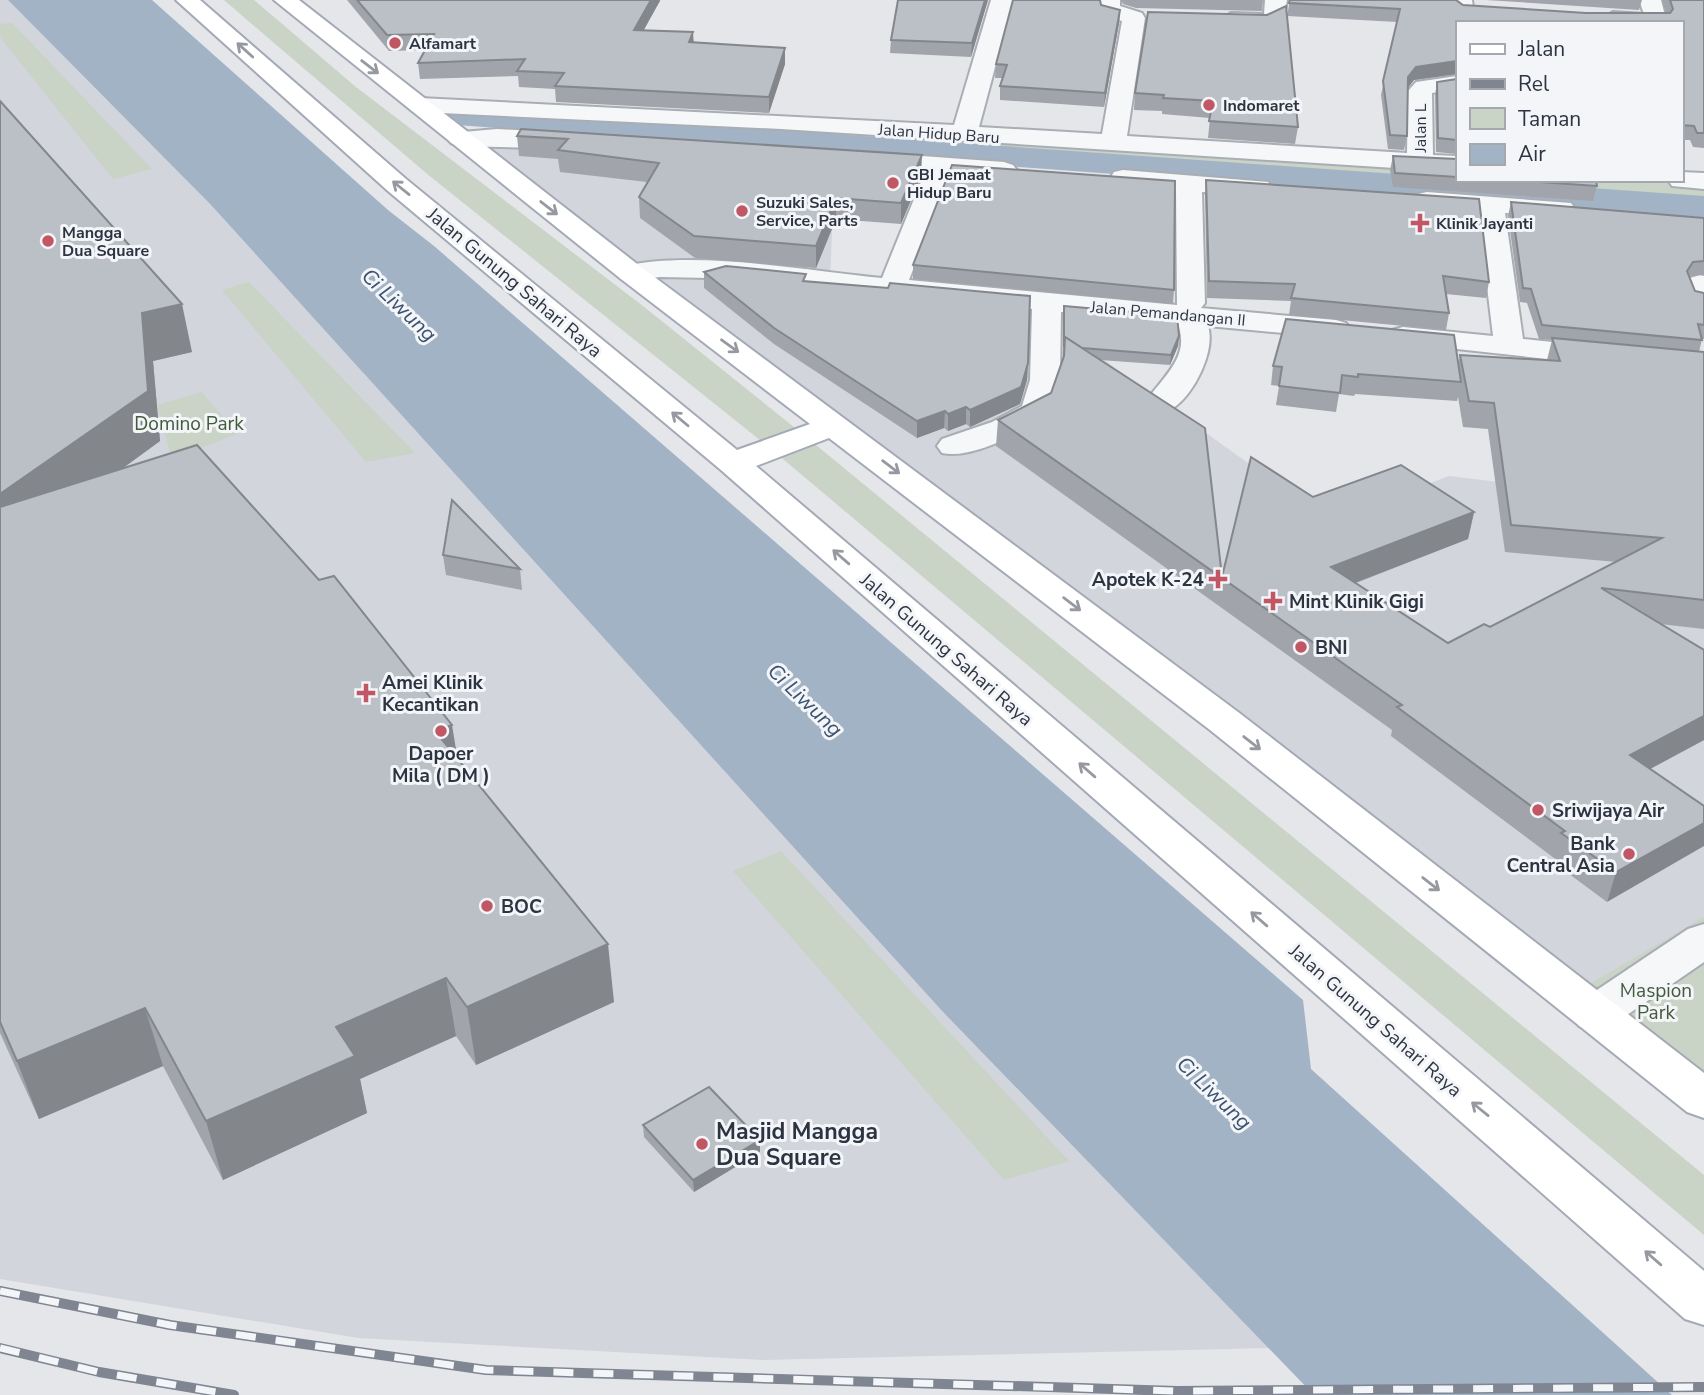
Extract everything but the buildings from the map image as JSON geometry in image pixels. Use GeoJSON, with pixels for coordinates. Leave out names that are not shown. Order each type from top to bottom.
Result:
{"type":"FeatureCollection","features":[{"type":"Feature","properties":{"kind":"main road","name":"Jalan Gunung Sahari Raya"},"geometry":{"type":"LineString","coordinates":[[187,0],[397,185],[733,463],[1704,1303]]}},
{"type":"Feature","properties":{"kind":"main road"},"geometry":{"type":"LineString","coordinates":[[285,0],[631,273],[836,425],[1224,721],[1704,1099]]}},
{"type":"Feature","properties":{"kind":"main road"},"geometry":{"type":"LineString","coordinates":[[733,463],[836,425]]}},
{"type":"Feature","properties":{"kind":"street"},"geometry":{"type":"LineString","coordinates":[[964,135],[1002,0]]}},
{"type":"Feature","properties":{"kind":"street"},"geometry":{"type":"LineString","coordinates":[[1109,0],[1109,10],[1134,18],[1160,18]]}},
{"type":"Feature","properties":{"kind":"street"},"geometry":{"type":"LineString","coordinates":[[1213,19],[1268,20],[1276,16],[1276,0]]}},
{"type":"Feature","properties":{"kind":"street"},"geometry":{"type":"LineString","coordinates":[[1607,20],[1657,21],[1650,0]]}},
{"type":"Feature","properties":{"kind":"street"},"geometry":{"type":"LineString","coordinates":[[1462,10],[1489,10]]}},
{"type":"Feature","properties":{"kind":"street"},"geometry":{"type":"LineString","coordinates":[[1113,143],[1134,18]]}},
{"type":"Feature","properties":{"kind":"street","name":"Jalan L"},"geometry":{"type":"LineString","coordinates":[[1420,162],[1420,91],[1423,87],[1456,83]]}},
{"type":"Feature","properties":{"kind":"street","name":"Jalan Hidup Baru"},"geometry":{"type":"LineString","coordinates":[[420,105],[1456,164]]}},
{"type":"Feature","properties":{"kind":"street"},"geometry":{"type":"LineString","coordinates":[[460,138],[497,136],[592,143]]}},
{"type":"Feature","properties":{"kind":"street"},"geometry":{"type":"LineString","coordinates":[[848,159],[1032,172]]}},
{"type":"Feature","properties":{"kind":"street"},"geometry":{"type":"LineString","coordinates":[[892,287],[941,165]]}},
{"type":"Feature","properties":{"kind":"street"},"geometry":{"type":"LineString","coordinates":[[1098,176],[1285,190]]}},
{"type":"Feature","properties":{"kind":"street"},"geometry":{"type":"LineString","coordinates":[[1683,180],[1704,181]]}},
{"type":"Feature","properties":{"kind":"street"},"geometry":{"type":"LineString","coordinates":[[1162,401],[1193,365],[1196,327],[1189,309],[1189,183]]}},
{"type":"Feature","properties":{"kind":"street"},"geometry":{"type":"LineString","coordinates":[[1408,198],[1584,211]]}},
{"type":"Feature","properties":{"kind":"street"},"geometry":{"type":"LineString","coordinates":[[1490,204],[1509,346]]}},
{"type":"Feature","properties":{"kind":"street","name":"Jalan Pemandangan II"},"geometry":{"type":"LineString","coordinates":[[631,273],[660,269],[710,270],[1047,302],[1189,309],[1369,332],[1704,367]]}},
{"type":"Feature","properties":{"kind":"street"},"geometry":{"type":"LineString","coordinates":[[953,446],[1003,429],[1036,411],[1045,380],[1047,302]]}},
{"type":"Feature","properties":{"kind":"street"},"geometry":{"type":"LineString","coordinates":[[1595,1014],[1704,940]]}},
{"type":"Feature","properties":{"kind":"shaded area"},"geometry":{"type":"Polygon","coordinates":[[[0,0],[8,0],[211,205],[943,1012],[1269,1348],[763,1360],[358,1338],[0,1279],[0,0]]]}},
{"type":"Feature","properties":{"kind":"shaded area"},"geometry":{"type":"Polygon","coordinates":[[[460,138],[835,158],[830,281],[1022,301],[1329,521],[1449,476],[1704,507],[1704,1099],[460,138]]]}},
{"type":"Feature","properties":{"kind":"green space"},"geometry":{"type":"Polygon","coordinates":[[[224,0],[254,0],[356,87],[643,306],[1704,1175],[1704,1235],[770,448],[426,173],[224,0]]]}},
{"type":"Feature","properties":{"kind":"green space"},"geometry":{"type":"Polygon","coordinates":[[[12,23],[152,169],[113,179],[0,37],[0,24],[12,23]]]}},
{"type":"Feature","properties":{"kind":"green space"},"geometry":{"type":"Polygon","coordinates":[[[420,105],[1456,164],[1456,182],[1704,181],[1704,207],[431,115],[420,105]]]}},
{"type":"Feature","properties":{"kind":"green space"},"geometry":{"type":"Polygon","coordinates":[[[249,282],[415,453],[366,462],[222,290],[249,282]]]}},
{"type":"Feature","properties":{"kind":"green space","name":"Domino Park"},"geometry":{"type":"Polygon","coordinates":[[[202,392],[237,434],[172,459],[157,405],[202,392]]]}},
{"type":"Feature","properties":{"kind":"green space"},"geometry":{"type":"Polygon","coordinates":[[[781,851],[1069,1161],[1004,1180],[733,871],[781,851]]]}},
{"type":"Feature","properties":{"kind":"green space","name":"Maspion Park"},"geometry":{"type":"Polygon","coordinates":[[[1704,917],[1704,1099],[1571,995],[1704,917]]]}},
{"type":"Feature","properties":{"kind":"water","name":"Ci Liwung"},"geometry":{"type":"Polygon","coordinates":[[[8,0],[152,0],[388,210],[434,246],[1303,1000],[1311,1069],[1672,1395],[1314,1395],[943,1012],[211,205],[8,0]]]}},
{"type":"Feature","properties":{"kind":"waterway"},"geometry":{"type":"LineString","coordinates":[[455,117],[1704,207]]}},
{"type":"Feature","properties":{"kind":"railway"},"geometry":{"type":"LineString","coordinates":[[0,1291],[170,1325],[486,1370],[1177,1391],[1704,1387]]}},
{"type":"Feature","properties":{"kind":"railway"},"geometry":{"type":"LineString","coordinates":[[0,1348],[99,1372],[234,1395]]}},
{"type":"Feature","properties":{"kind":"place","name":"Alfamart"},"geometry":{"type":"Point","coordinates":[395,43]}},
{"type":"Feature","properties":{"kind":"place","name":"Indomaret"},"geometry":{"type":"Point","coordinates":[1209,105]}},
{"type":"Feature","properties":{"kind":"place","name":"GBI Jemaat Hidup Baru"},"geometry":{"type":"Point","coordinates":[893,183]}},
{"type":"Feature","properties":{"kind":"place","name":"Suzuki Sales, Service, Parts"},"geometry":{"type":"Point","coordinates":[742,211]}},
{"type":"Feature","properties":{"kind":"place","name":"Klinik Jayanti"},"geometry":{"type":"Point","coordinates":[1420,223]}},
{"type":"Feature","properties":{"kind":"place","name":"Mangga Dua Square"},"geometry":{"type":"Point","coordinates":[48,241]}},
{"type":"Feature","properties":{"kind":"place","name":"Apotek K-24"},"geometry":{"type":"Point","coordinates":[1218,579]}},
{"type":"Feature","properties":{"kind":"place","name":"Mint Klinik Gigi"},"geometry":{"type":"Point","coordinates":[1273,601]}},
{"type":"Feature","properties":{"kind":"place","name":"BNI"},"geometry":{"type":"Point","coordinates":[1301,647]}},
{"type":"Feature","properties":{"kind":"place","name":"Amei Klinik Kecantikan"},"geometry":{"type":"Point","coordinates":[366,693]}},
{"type":"Feature","properties":{"kind":"place","name":"Dapoer Mila ( DM )"},"geometry":{"type":"Point","coordinates":[441,731]}},
{"type":"Feature","properties":{"kind":"place","name":"Sriwijaya Air"},"geometry":{"type":"Point","coordinates":[1538,810]}},
{"type":"Feature","properties":{"kind":"place","name":"Bank Central Asia"},"geometry":{"type":"Point","coordinates":[1629,854]}},
{"type":"Feature","properties":{"kind":"place","name":"BOC"},"geometry":{"type":"Point","coordinates":[487,906]}},
{"type":"Feature","properties":{"kind":"place","name":"Masjid Mangga Dua Square"},"geometry":{"type":"Point","coordinates":[702,1144]}}]}
